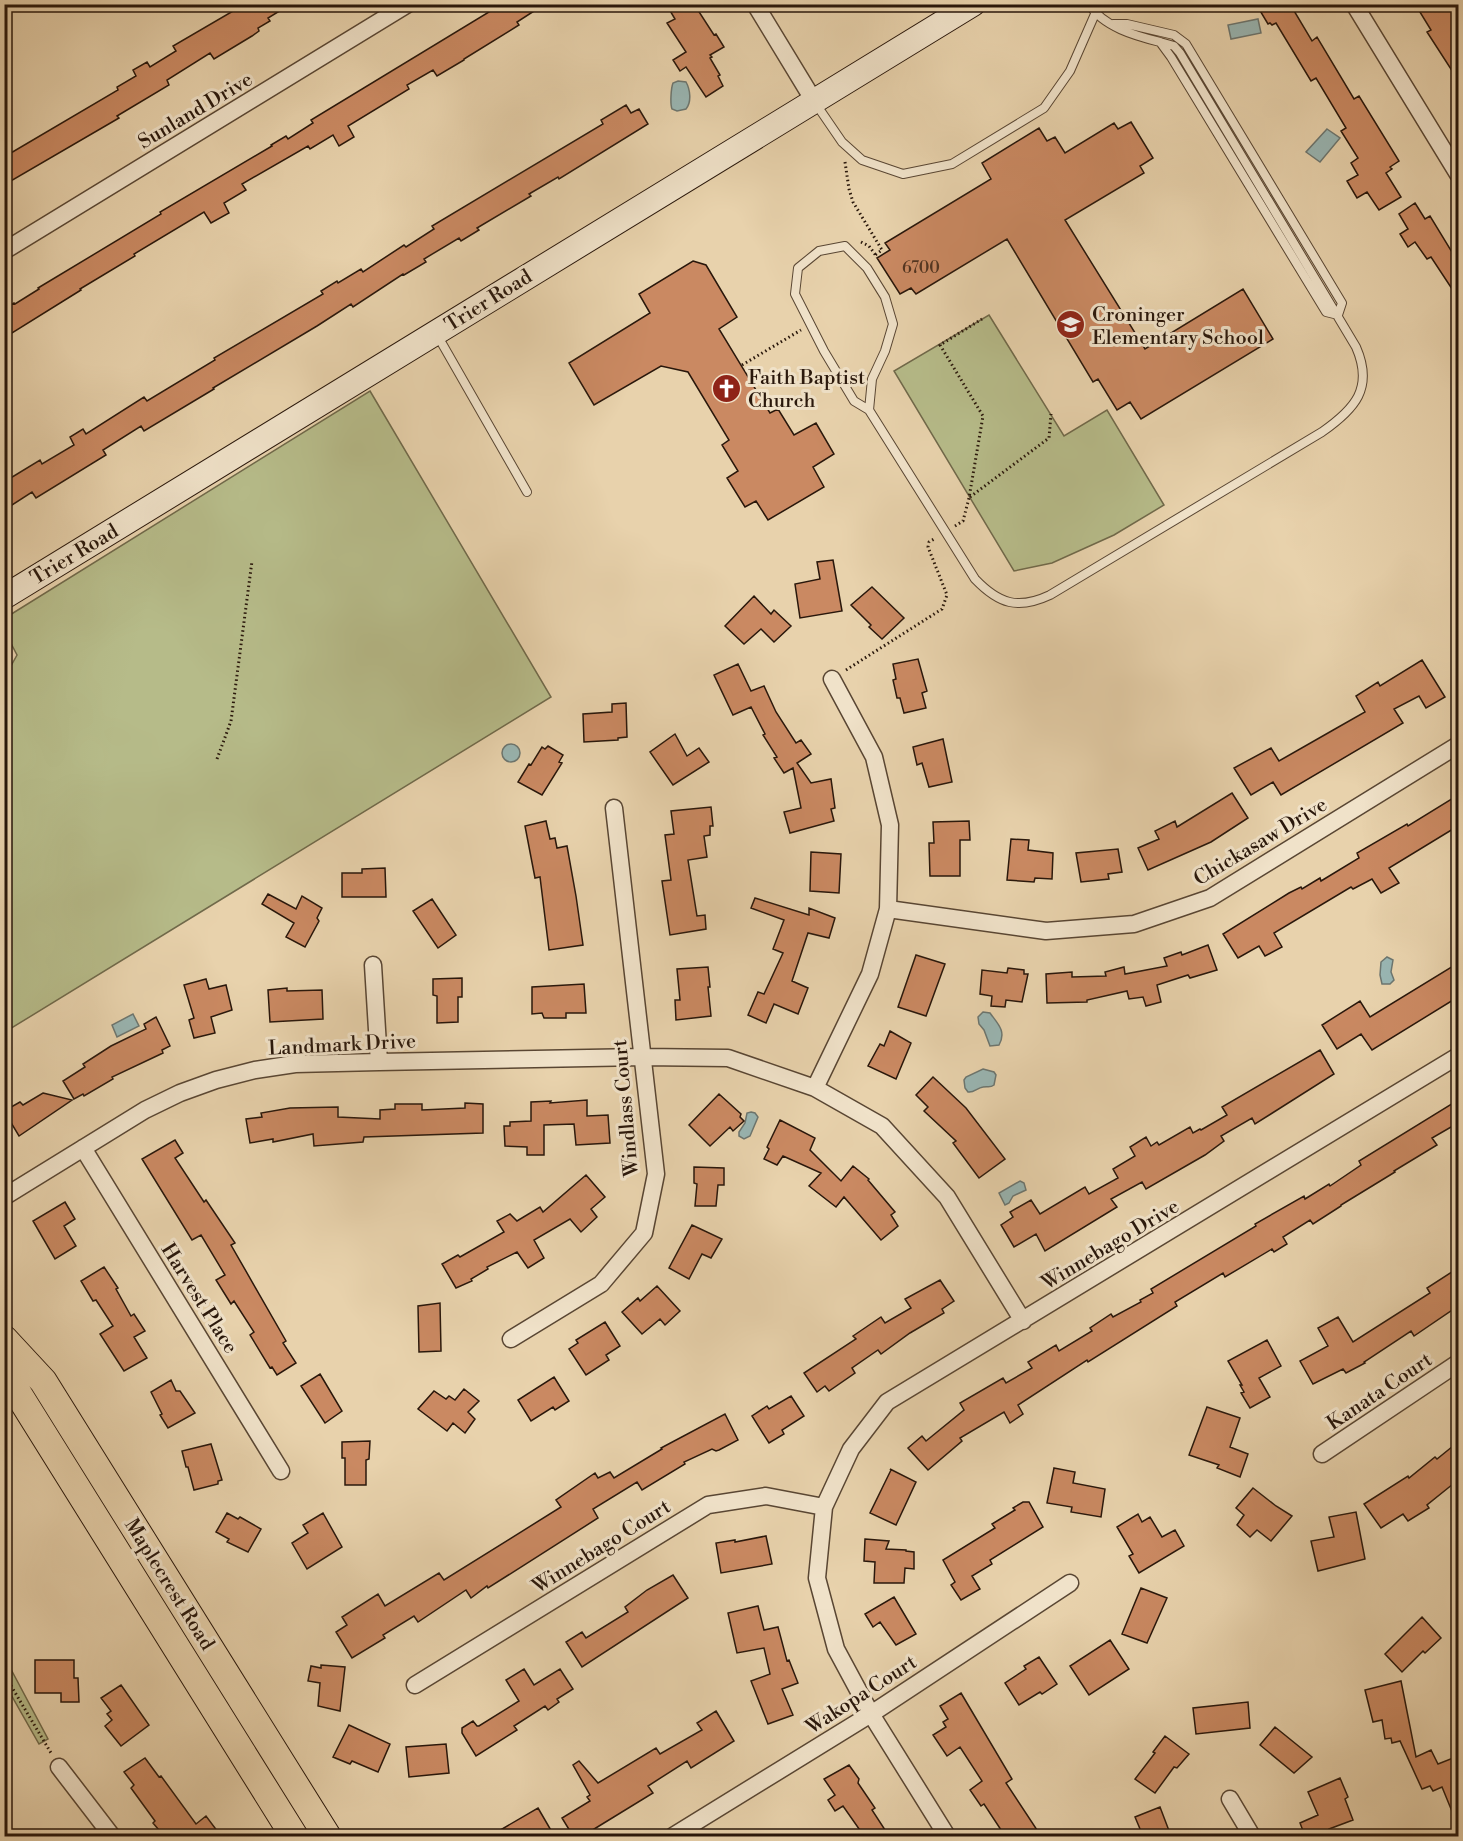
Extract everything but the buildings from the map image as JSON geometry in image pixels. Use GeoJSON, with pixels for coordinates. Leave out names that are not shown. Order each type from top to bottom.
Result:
{"type":"FeatureCollection","features":[{"type":"Feature","properties":{"kind":"main road","name":"Maplecrest Road"},"geometry":{"type":"LineString","coordinates":[[4,1339],[44,1381],[327,1836]]}},
{"type":"Feature","properties":{"kind":"main road","name":"Maplecrest Road"},"geometry":{"type":"LineString","coordinates":[[4,1359],[17,1392],[294,1836]]}},
{"type":"Feature","properties":{"kind":"street","name":"Sunland Drive"},"geometry":{"type":"LineString","coordinates":[[4,251],[408,4]]}},
{"type":"Feature","properties":{"kind":"street"},"geometry":{"type":"LineString","coordinates":[[755,4],[814,101]]}},
{"type":"Feature","properties":{"kind":"street","name":"Trier Road"},"geometry":{"type":"LineString","coordinates":[[4,597],[973,4]]}},
{"type":"Feature","properties":{"kind":"street"},"geometry":{"type":"LineString","coordinates":[[1354,4],[1458,174]]}},
{"type":"Feature","properties":{"kind":"street"},"geometry":{"type":"LineString","coordinates":[[815,1088],[870,975],[888,909],[890,825],[874,757],[832,679]]}},
{"type":"Feature","properties":{"kind":"street","name":"Chickasaw Drive"},"geometry":{"type":"LineString","coordinates":[[888,909],[1046,931],[1134,924],[1210,898],[1458,745]]}},
{"type":"Feature","properties":{"kind":"street","name":"Windlass Court"},"geometry":{"type":"LineString","coordinates":[[511,1339],[601,1284],[644,1233],[656,1174],[614,808]]}},
{"type":"Feature","properties":{"kind":"street"},"geometry":{"type":"LineString","coordinates":[[374,965],[380,1062]]}},
{"type":"Feature","properties":{"kind":"street","name":"Winnebago Drive"},"geometry":{"type":"LineString","coordinates":[[947,1836],[871,1714],[836,1648],[817,1578],[824,1507],[851,1449],[887,1402],[1458,1056]]}},
{"type":"Feature","properties":{"kind":"street","name":"Landmark Drive"},"geometry":{"type":"LineString","coordinates":[[4,1197],[145,1110],[180,1093],[216,1080],[255,1070],[295,1064],[642,1057],[728,1058],[815,1088],[882,1126],[947,1197],[1023,1321]]}},
{"type":"Feature","properties":{"kind":"street","name":"Harvest Place"},"geometry":{"type":"LineString","coordinates":[[83,1148],[281,1471]]}},
{"type":"Feature","properties":{"kind":"street","name":"Kanata Court"},"geometry":{"type":"LineString","coordinates":[[1322,1454],[1458,1363]]}},
{"type":"Feature","properties":{"kind":"street","name":"Winnebago Court"},"geometry":{"type":"LineString","coordinates":[[415,1684],[708,1505],[766,1496],[824,1507]]}},
{"type":"Feature","properties":{"kind":"street","name":"Wakopa Court"},"geometry":{"type":"LineString","coordinates":[[673,1836],[871,1714],[1070,1583]]}},
{"type":"Feature","properties":{"kind":"street"},"geometry":{"type":"LineString","coordinates":[[59,1767],[112,1836]]}},
{"type":"Feature","properties":{"kind":"street"},"geometry":{"type":"LineString","coordinates":[[1230,1799],[1252,1836]]}},
{"type":"Feature","properties":{"kind":"lane"},"geometry":{"type":"LineString","coordinates":[[1089,4],[1095,15],[1133,35],[1160,42],[1326,312],[1338,315]]}},
{"type":"Feature","properties":{"kind":"lane"},"geometry":{"type":"LineString","coordinates":[[814,101],[843,142],[862,160],[903,174],[952,164],[1044,108],[1070,71],[1095,15]]}},
{"type":"Feature","properties":{"kind":"lane"},"geometry":{"type":"LineString","coordinates":[[869,410],[872,379],[885,351],[893,324],[885,297],[867,268],[845,246],[819,251],[798,268],[795,294],[824,351],[854,401],[869,410],[975,579],[988,593],[1014,603],[1026,603],[1050,595],[1322,432],[1344,416],[1356,401],[1362,389],[1364,375],[1361,358],[1338,315],[1342,303],[1186,44],[1174,35],[1127,24],[1113,24]]}},
{"type":"Feature","properties":{"kind":"lane"},"geometry":{"type":"LineString","coordinates":[[436,333],[527,492]]}},
{"type":"Feature","properties":{"kind":"path"},"geometry":{"type":"LineString","coordinates":[[843,142],[849,189],[853,202],[882,250],[875,255]]}},
{"type":"Feature","properties":{"kind":"path"},"geometry":{"type":"LineString","coordinates":[[832,679],[942,609],[947,595],[928,547],[929,542],[963,521],[983,416],[940,345],[982,319]]}},
{"type":"Feature","properties":{"kind":"path"},"geometry":{"type":"LineString","coordinates":[[969,498],[1049,438],[1051,414]]}},
{"type":"Feature","properties":{"kind":"path"},"geometry":{"type":"LineString","coordinates":[[217,759],[231,721],[252,561]]}},
{"type":"Feature","properties":{"kind":"path"},"geometry":{"type":"LineString","coordinates":[[4,1674],[59,1767]]}},
{"type":"Feature","properties":{"kind":"green space"},"geometry":{"type":"Polygon","coordinates":[[[989,315],[1064,436],[1107,410],[1164,505],[1114,535],[1052,563],[1014,571],[894,371],[989,315]]]}},
{"type":"Feature","properties":{"kind":"green space"},"geometry":{"type":"Polygon","coordinates":[[[370,391],[551,697],[5,1032],[4,675],[17,655],[5,632],[5,618],[370,391]]]}},
{"type":"Feature","properties":{"kind":"green space"},"geometry":{"type":"Polygon","coordinates":[[[5,1658],[48,1739],[39,1744],[5,1684],[5,1658]]]}},
{"type":"Feature","properties":{"kind":"water"},"geometry":{"type":"Polygon","coordinates":[[[1258,19],[1261,33],[1231,39],[1228,25],[1258,19]]]}},
{"type":"Feature","properties":{"kind":"water"},"geometry":{"type":"Polygon","coordinates":[[[686,82],[690,99],[686,109],[677,111],[672,109],[671,96],[673,83],[686,82]]]}},
{"type":"Feature","properties":{"kind":"water"},"geometry":{"type":"Polygon","coordinates":[[[1327,129],[1340,138],[1320,162],[1306,152],[1327,129]]]}},
{"type":"Feature","properties":{"kind":"water"},"geometry":{"type":"Polygon","coordinates":[[[507,744],[515,744],[520,749],[518,760],[507,762],[502,757],[502,749],[507,744]]]}},
{"type":"Feature","properties":{"kind":"water"},"geometry":{"type":"Polygon","coordinates":[[[1387,957],[1393,960],[1391,972],[1394,980],[1390,984],[1382,984],[1381,962],[1387,957]]]}},
{"type":"Feature","properties":{"kind":"water"},"geometry":{"type":"Polygon","coordinates":[[[983,1012],[990,1013],[1002,1031],[999,1045],[990,1046],[979,1024],[978,1017],[983,1012]]]}},
{"type":"Feature","properties":{"kind":"water"},"geometry":{"type":"Polygon","coordinates":[[[133,1014],[139,1026],[117,1037],[112,1025],[133,1014]]]}},
{"type":"Feature","properties":{"kind":"water"},"geometry":{"type":"Polygon","coordinates":[[[983,1069],[994,1072],[996,1075],[994,1085],[968,1092],[964,1080],[983,1069]]]}},
{"type":"Feature","properties":{"kind":"water"},"geometry":{"type":"Polygon","coordinates":[[[751,1112],[758,1117],[750,1136],[744,1139],[739,1136],[739,1132],[745,1123],[747,1113],[751,1112]]]}},
{"type":"Feature","properties":{"kind":"water"},"geometry":{"type":"Polygon","coordinates":[[[1020,1181],[1024,1183],[1026,1190],[1013,1196],[1005,1205],[999,1193],[1020,1181]]]}},
{"type":"Feature","properties":{"kind":"place","name":"Croninger Elementary School"},"geometry":{"type":"Point","coordinates":[1071,325]}},
{"type":"Feature","properties":{"kind":"place","name":"Faith Baptist Church"},"geometry":{"type":"Point","coordinates":[727,388]}}]}
